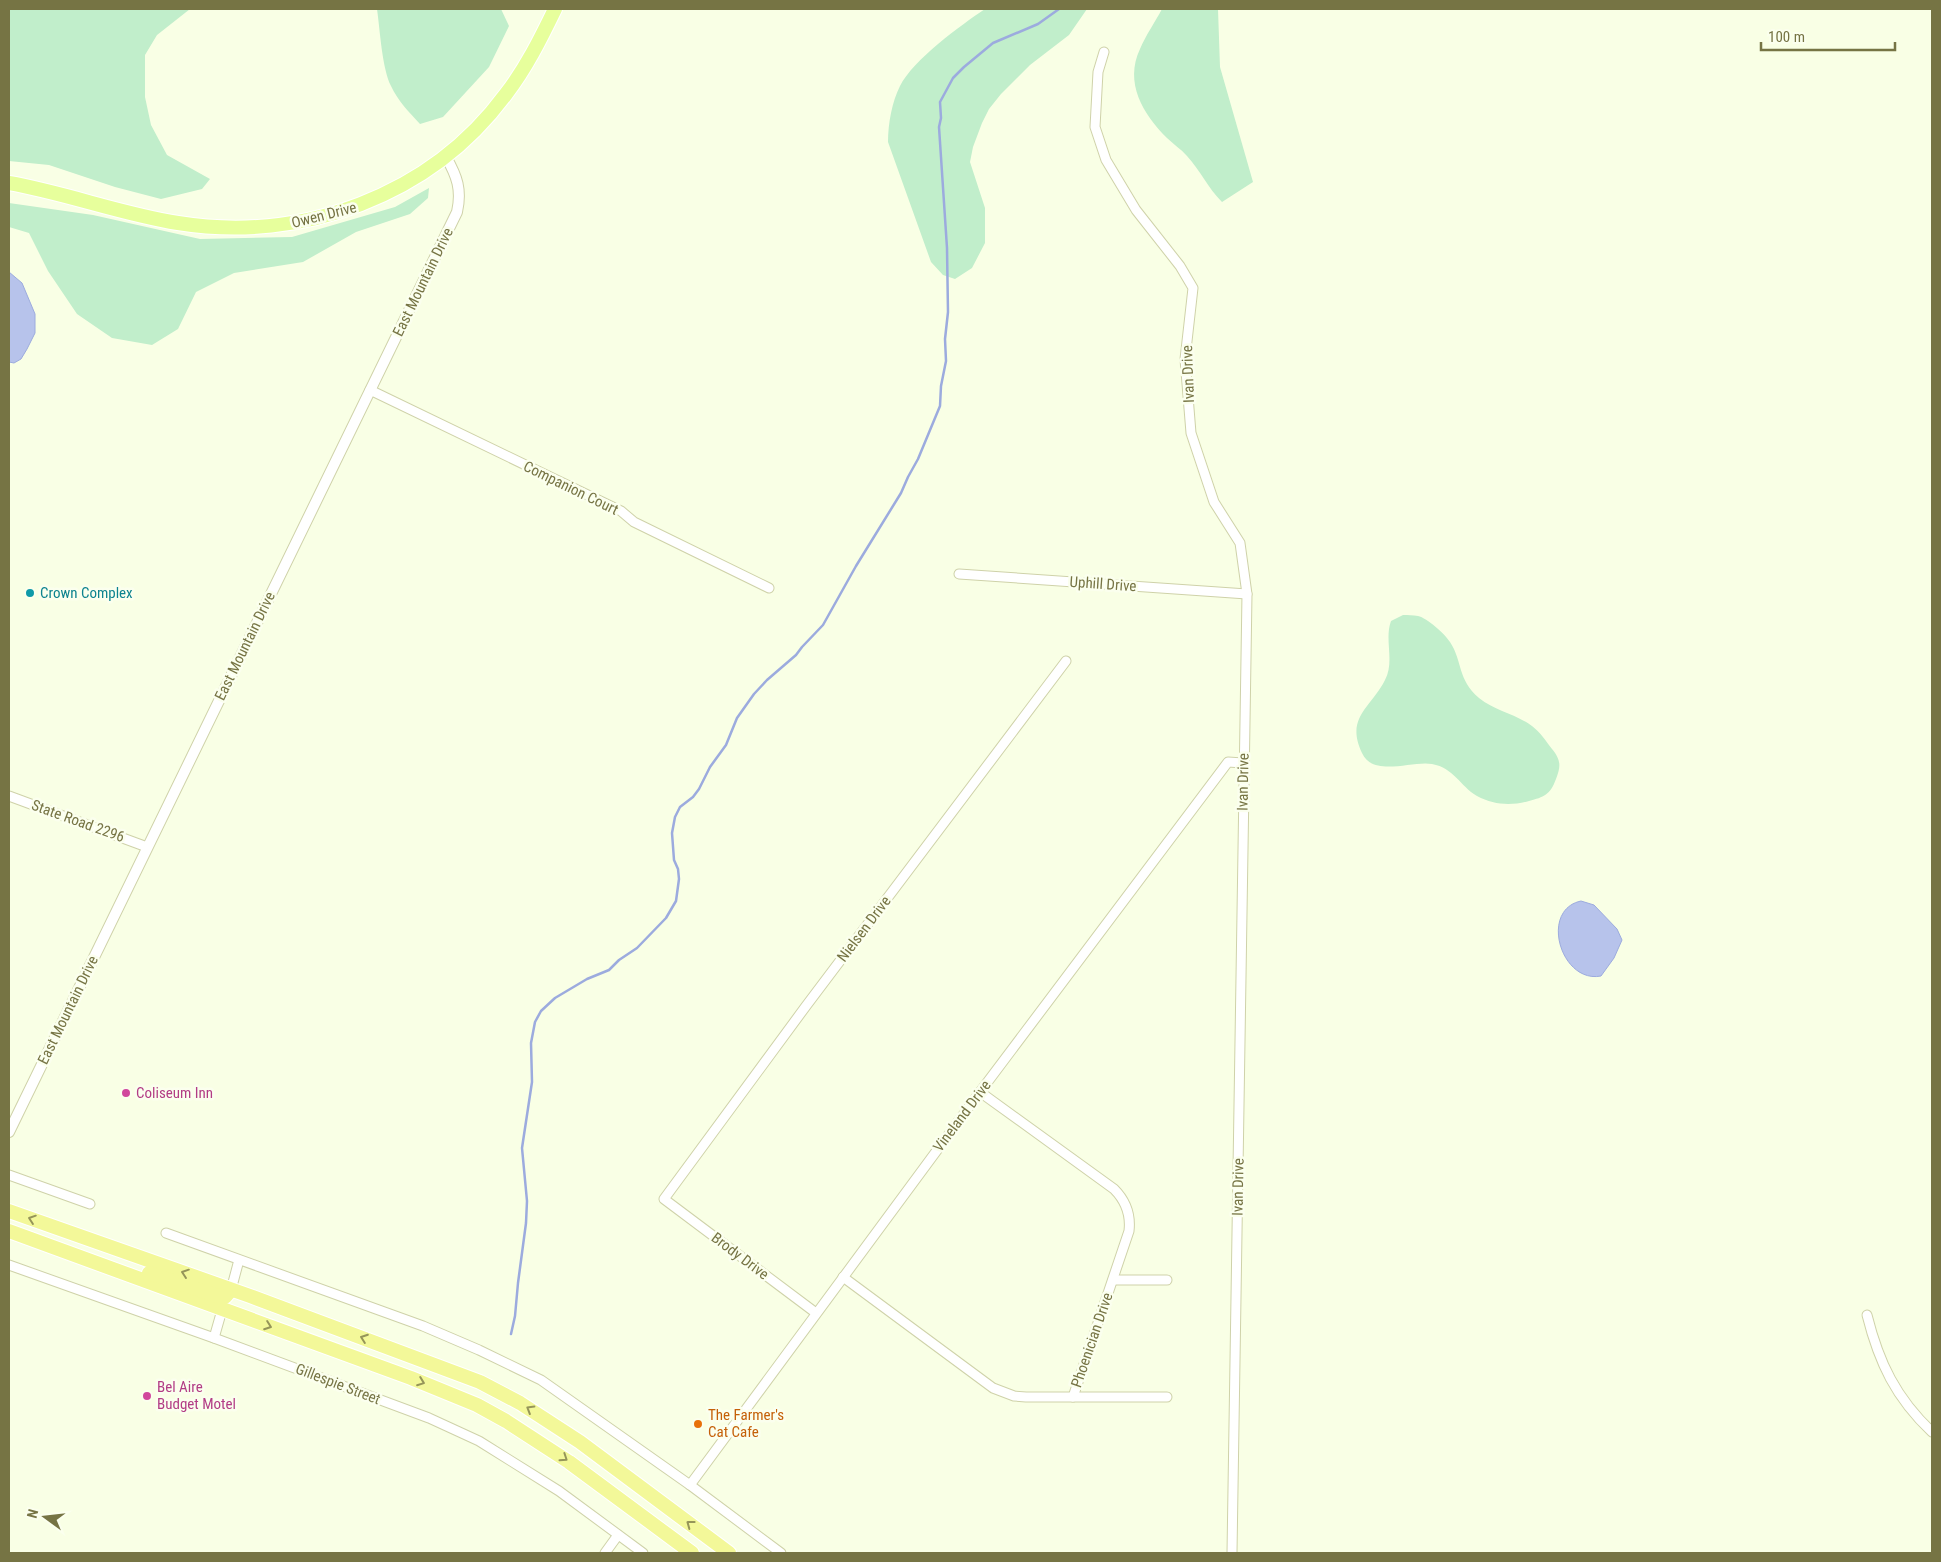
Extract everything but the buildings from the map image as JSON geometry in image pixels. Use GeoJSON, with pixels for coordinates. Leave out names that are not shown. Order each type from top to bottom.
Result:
{"type":"FeatureCollection","features":[{"type":"Feature","properties":{"kind":"highway"},"geometry":{"type":"LineString","coordinates":[[9,1211],[434,1363],[480,1382],[547,1419],[729,1553]]}},
{"type":"Feature","properties":{"kind":"highway"},"geometry":{"type":"LineString","coordinates":[[9,1230],[411,1378],[477,1405],[513,1425],[569,1462],[692,1553]]}},
{"type":"Feature","properties":{"kind":"highway"},"geometry":{"type":"LineString","coordinates":[[69,1252],[126,1266],[220,1297],[225,1297],[231,1290]]}},
{"type":"Feature","properties":{"kind":"main road","name":"Owen Drive"},"geometry":{"type":"LineString","coordinates":[[9,183],[179,223],[246,228],[290,224],[331,215],[363,205],[406,183],[446,157],[469,137],[506,95],[522,72],[551,10]]}},
{"type":"Feature","properties":{"kind":"street","name":"Ivan Drive"},"geometry":{"type":"LineString","coordinates":[[1104,52],[1098,72],[1095,128],[1106,160],[1136,210],[1180,266],[1193,288],[1185,359],[1191,433],[1214,502],[1240,543],[1247,594],[1232,1553]]}},
{"type":"Feature","properties":{"kind":"street","name":"East Mountain Drive"},"geometry":{"type":"LineString","coordinates":[[9,1132],[457,212],[460,190],[455,174],[446,157]]}},
{"type":"Feature","properties":{"kind":"street","name":"Companion Court"},"geometry":{"type":"LineString","coordinates":[[370,390],[621,511],[634,522],[769,588]]}},
{"type":"Feature","properties":{"kind":"street","name":"Uphill Drive"},"geometry":{"type":"LineString","coordinates":[[959,574],[1247,594]]}},
{"type":"Feature","properties":{"kind":"street","name":"Nielsen Drive"},"geometry":{"type":"LineString","coordinates":[[664,1199],[806,1006],[1066,661]]}},
{"type":"Feature","properties":{"kind":"street","name":"Vineland Drive"},"geometry":{"type":"LineString","coordinates":[[690,1484],[980,1092],[1228,762],[1243,763]]}},
{"type":"Feature","properties":{"kind":"street","name":"State Road 2296"},"geometry":{"type":"LineString","coordinates":[[9,796],[147,846]]}},
{"type":"Feature","properties":{"kind":"street","name":"Phoenician Drive"},"geometry":{"type":"LineString","coordinates":[[843,1277],[993,1388],[1014,1396],[1073,1397],[1129,1231],[1130,1223],[1126,1205],[1114,1189],[980,1092]]}},
{"type":"Feature","properties":{"kind":"street"},"geometry":{"type":"LineString","coordinates":[[9,1174],[90,1204]]}},
{"type":"Feature","properties":{"kind":"street","name":"Brody Drive"},"geometry":{"type":"LineString","coordinates":[[664,1199],[816,1313]]}},
{"type":"Feature","properties":{"kind":"street"},"geometry":{"type":"LineString","coordinates":[[166,1233],[423,1326],[541,1380],[690,1484],[781,1553]]}},
{"type":"Feature","properties":{"kind":"street"},"geometry":{"type":"LineString","coordinates":[[231,1290],[239,1260]]}},
{"type":"Feature","properties":{"kind":"street","name":"Gillespie Street"},"geometry":{"type":"LineString","coordinates":[[9,1265],[214,1338],[429,1418],[479,1441],[559,1491],[643,1553]]}},
{"type":"Feature","properties":{"kind":"street"},"geometry":{"type":"LineString","coordinates":[[1112,1280],[1167,1280]]}},
{"type":"Feature","properties":{"kind":"street"},"geometry":{"type":"LineString","coordinates":[[214,1338],[222,1310]]}},
{"type":"Feature","properties":{"kind":"street"},"geometry":{"type":"LineString","coordinates":[[1867,1316],[1874,1344],[1888,1377],[1913,1413],[1932,1432]]}},
{"type":"Feature","properties":{"kind":"street"},"geometry":{"type":"LineString","coordinates":[[1073,1397],[1167,1397]]}},
{"type":"Feature","properties":{"kind":"street"},"geometry":{"type":"LineString","coordinates":[[605,1553],[618,1535]]}},
{"type":"Feature","properties":{"kind":"green space"},"geometry":{"type":"Polygon","coordinates":[[[9,9],[190,9],[157,35],[145,55],[145,97],[151,125],[167,155],[210,179],[202,189],[161,199],[115,187],[49,165],[9,161],[9,9]]]}},
{"type":"Feature","properties":{"kind":"green space"},"geometry":{"type":"Polygon","coordinates":[[[377,9],[501,9],[509,26],[489,67],[443,117],[420,124],[400,101],[388,78],[383,59],[377,9]]]}},
{"type":"Feature","properties":{"kind":"green space"},"geometry":{"type":"Polygon","coordinates":[[[985,9],[1087,9],[1069,35],[1030,65],[1001,94],[989,109],[982,123],[973,147],[970,162],[985,208],[985,243],[972,268],[955,279],[943,275],[931,262],[888,142],[889,127],[895,99],[906,76],[926,54],[985,9]]]}},
{"type":"Feature","properties":{"kind":"green space"},"geometry":{"type":"Polygon","coordinates":[[[1162,9],[1218,9],[1220,67],[1253,182],[1222,202],[1187,156],[1150,119],[1138,97],[1134,74],[1136,62],[1142,44],[1162,9]]]}},
{"type":"Feature","properties":{"kind":"green space"},"geometry":{"type":"Polygon","coordinates":[[[429,188],[428,198],[410,214],[356,232],[303,262],[234,273],[196,292],[178,329],[152,345],[112,338],[77,314],[48,271],[29,233],[9,227],[9,203],[93,215],[200,239],[292,237],[395,207],[429,188]]]}},
{"type":"Feature","properties":{"kind":"green space"},"geometry":{"type":"Polygon","coordinates":[[[1403,615],[1422,617],[1444,635],[1454,649],[1467,684],[1479,698],[1526,722],[1543,737],[1559,760],[1559,770],[1554,784],[1546,794],[1522,803],[1496,803],[1477,796],[1440,766],[1424,763],[1384,766],[1375,765],[1367,760],[1362,753],[1358,741],[1356,730],[1358,721],[1388,673],[1389,628],[1391,621],[1403,615]]]}},
{"type":"Feature","properties":{"kind":"water"},"geometry":{"type":"Polygon","coordinates":[[[9,272],[22,283],[35,314],[35,333],[21,359],[14,363],[9,362],[9,272]]]}},
{"type":"Feature","properties":{"kind":"water"},"geometry":{"type":"Polygon","coordinates":[[[1581,901],[1594,905],[1617,929],[1622,940],[1614,958],[1601,976],[1587,975],[1575,969],[1566,958],[1560,945],[1558,931],[1561,918],[1568,907],[1581,901]]]}},
{"type":"Feature","properties":{"kind":"waterway"},"geometry":{"type":"LineString","coordinates":[[511,1334],[515,1316],[526,1223],[527,1201],[522,1148],[532,1082],[531,1043],[535,1022],[541,1011],[555,998],[587,979],[609,970],[619,960],[637,948],[666,918],[676,901],[679,879],[678,869],[674,860],[672,833],[675,817],[680,807],[693,797],[699,789],[710,767],[726,745],[737,718],[754,694],[796,655],[823,625],[856,566],[901,493],[918,459],[940,406],[941,386],[946,361],[945,339],[948,312],[947,248],[939,127],[941,118],[940,102],[953,78],[993,43],[1038,24],[1059,9]]}},
{"type":"Feature","properties":{"kind":"place","name":"Crown Complex"},"geometry":{"type":"Point","coordinates":[30,593]}},
{"type":"Feature","properties":{"kind":"place","name":"Coliseum Inn"},"geometry":{"type":"Point","coordinates":[126,1093]}},
{"type":"Feature","properties":{"kind":"place","name":"Bel Aire Budget Motel"},"geometry":{"type":"Point","coordinates":[147,1396]}},
{"type":"Feature","properties":{"kind":"place","name":"The Farmer's Cat Cafe"},"geometry":{"type":"Point","coordinates":[698,1424]}}]}
